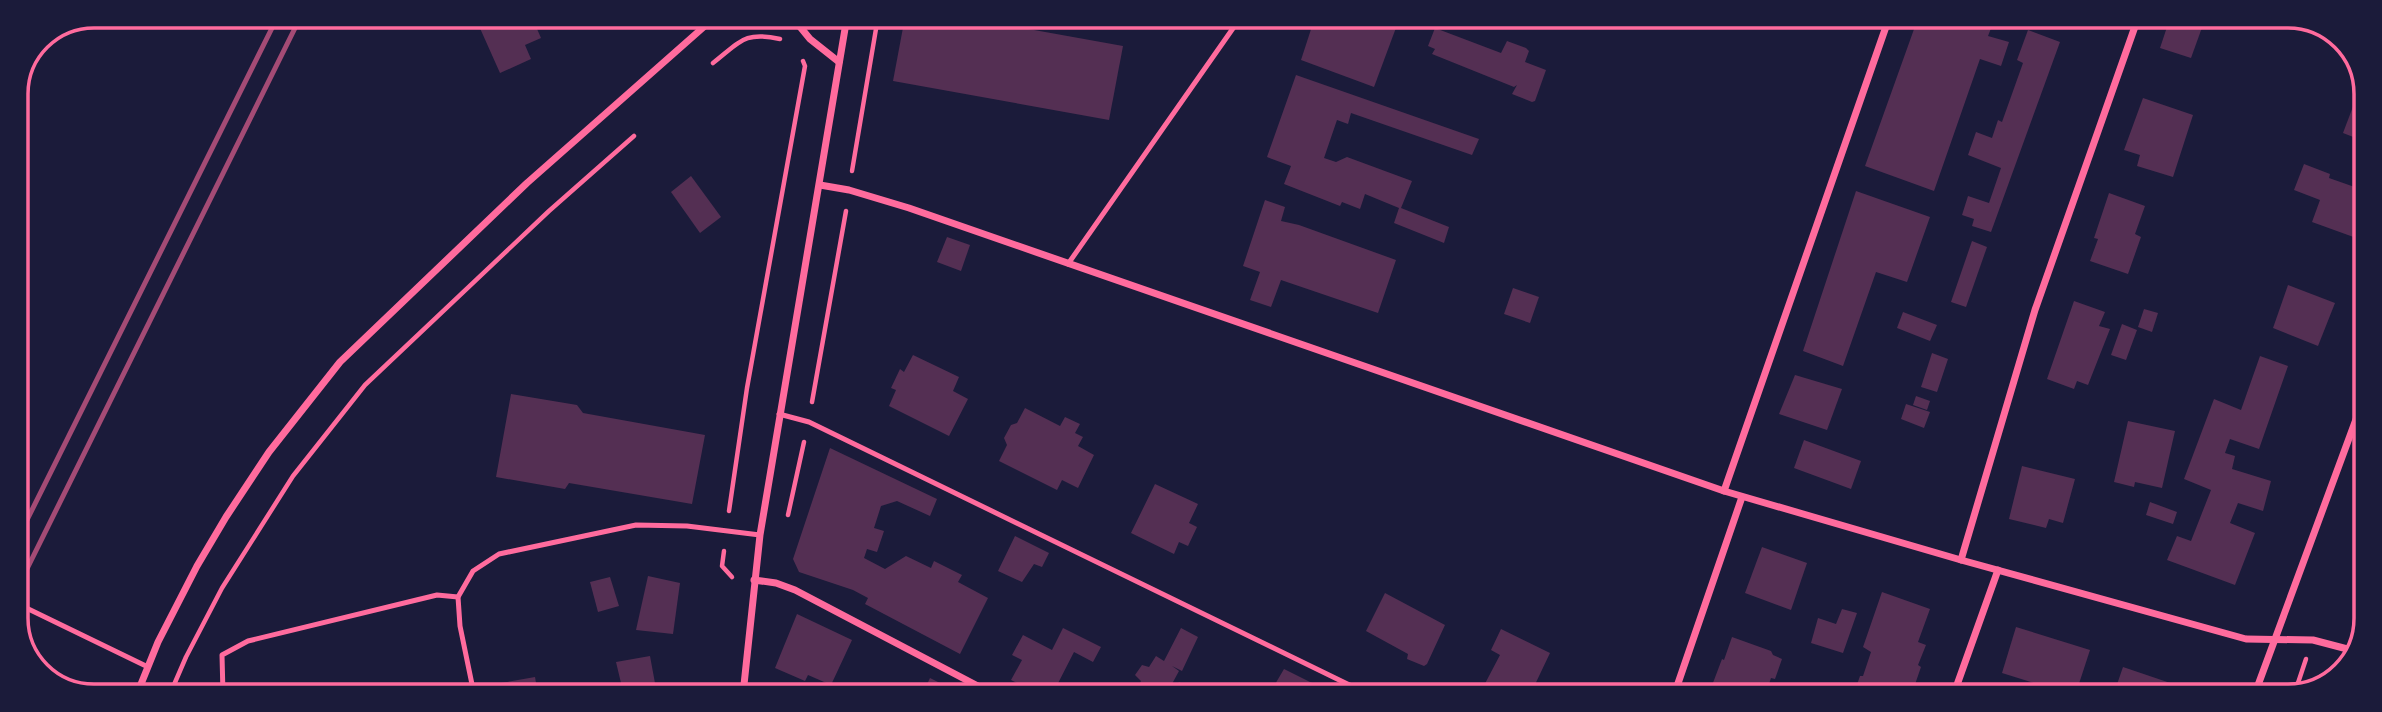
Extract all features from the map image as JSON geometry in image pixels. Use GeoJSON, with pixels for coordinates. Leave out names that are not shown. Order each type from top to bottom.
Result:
{"type":"FeatureCollection","features":[{"type":"Feature","properties":{"kind":"street"},"geometry":{"type":"LineString","coordinates":[[141,684],[197,566],[226,517],[268,452],[340,362],[527,183],[701,28]]}},
{"type":"Feature","properties":{"kind":"street"},"geometry":{"type":"LineString","coordinates":[[801,28],[810,39],[839,62]]}},
{"type":"Feature","properties":{"kind":"street"},"geometry":{"type":"LineString","coordinates":[[744,684],[760,536],[845,28]]}},
{"type":"Feature","properties":{"kind":"street"},"geometry":{"type":"LineString","coordinates":[[1724,491],[1886,28]]}},
{"type":"Feature","properties":{"kind":"street"},"geometry":{"type":"LineString","coordinates":[[1961,560],[2035,310],[2134,28]]}},
{"type":"Feature","properties":{"kind":"street"},"geometry":{"type":"LineString","coordinates":[[820,185],[849,190],[1068,264],[1742,497],[2246,639],[2313,640],[2346,649]]}},
{"type":"Feature","properties":{"kind":"street"},"geometry":{"type":"LineString","coordinates":[[2258,684],[2354,425]]}},
{"type":"Feature","properties":{"kind":"street"},"geometry":{"type":"LineString","coordinates":[[1678,684],[1742,497]]}},
{"type":"Feature","properties":{"kind":"street"},"geometry":{"type":"LineString","coordinates":[[1957,684],[1998,570]]}},
{"type":"Feature","properties":{"kind":"street"},"geometry":{"type":"LineString","coordinates":[[754,580],[776,583],[795,590],[974,684]]}},
{"type":"Feature","properties":{"kind":"lane"},"geometry":{"type":"LineString","coordinates":[[1068,264],[1234,28]]}},
{"type":"Feature","properties":{"kind":"lane"},"geometry":{"type":"LineString","coordinates":[[779,414],[809,422],[1347,684]]}},
{"type":"Feature","properties":{"kind":"lane"},"geometry":{"type":"LineString","coordinates":[[472,684],[460,626],[458,597],[473,571],[499,554],[636,524],[726,530],[760,536]]}},
{"type":"Feature","properties":{"kind":"lane"},"geometry":{"type":"LineString","coordinates":[[223,684],[222,655],[248,641],[437,595],[458,597]]}},
{"type":"Feature","properties":{"kind":"lane"},"geometry":{"type":"LineString","coordinates":[[28,609],[148,667]]}},
{"type":"Feature","properties":{"kind":"path"},"geometry":{"type":"LineString","coordinates":[[788,516],[809,422],[876,28]]}},
{"type":"Feature","properties":{"kind":"path"},"geometry":{"type":"LineString","coordinates":[[713,63],[748,36],[780,38],[791,45]]}},
{"type":"Feature","properties":{"kind":"path"},"geometry":{"type":"LineString","coordinates":[[726,530],[749,374],[805,66],[801,57]]}},
{"type":"Feature","properties":{"kind":"path"},"geometry":{"type":"LineString","coordinates":[[174,684],[222,588],[293,476],[365,386],[550,211],[634,136]]}},
{"type":"Feature","properties":{"kind":"path"},"geometry":{"type":"LineString","coordinates":[[2298,683],[2313,640]]}},
{"type":"Feature","properties":{"kind":"building"},"geometry":{"type":"Polygon","coordinates":[[[480,28],[537,28],[541,38],[525,45],[531,59],[500,73],[480,28]]]}},
{"type":"Feature","properties":{"kind":"building"},"geometry":{"type":"Polygon","coordinates":[[[903,28],[1022,28],[1123,46],[1109,120],[893,81],[903,28]]]}},
{"type":"Feature","properties":{"kind":"building"},"geometry":{"type":"Polygon","coordinates":[[[1311,28],[1396,28],[1374,87],[1301,60],[1311,28]]]}},
{"type":"Feature","properties":{"kind":"building"},"geometry":{"type":"Polygon","coordinates":[[[1435,28],[1501,53],[1507,41],[1526,48],[1529,51],[1525,62],[1546,70],[1535,101],[1512,94],[1517,85],[1514,87],[1432,54],[1435,49],[1428,46],[1435,28]]]}},
{"type":"Feature","properties":{"kind":"building"},"geometry":{"type":"Polygon","coordinates":[[[1914,28],[1991,28],[1988,36],[2009,42],[2001,66],[1980,59],[1934,191],[1865,166],[1914,28]]]}},
{"type":"Feature","properties":{"kind":"building"},"geometry":{"type":"Polygon","coordinates":[[[2167,28],[2202,28],[2191,58],[2160,48],[2167,28]]]}},
{"type":"Feature","properties":{"kind":"building"},"geometry":{"type":"Polygon","coordinates":[[[2028,30],[2060,42],[1991,232],[1972,226],[1974,219],[1962,215],[1968,196],[1989,203],[2001,168],[1968,155],[1976,132],[1992,138],[1998,120],[2002,122],[2023,63],[2017,60],[2028,30]]]}},
{"type":"Feature","properties":{"kind":"building"},"geometry":{"type":"Polygon","coordinates":[[[1296,75],[1479,139],[1472,155],[1351,113],[1348,124],[1337,120],[1324,158],[1336,162],[1347,157],[1412,181],[1401,208],[1449,227],[1444,243],[1394,223],[1399,208],[1365,194],[1360,209],[1342,202],[1340,206],[1284,184],[1291,166],[1267,157],[1296,75]]]}},
{"type":"Feature","properties":{"kind":"building"},"geometry":{"type":"Polygon","coordinates":[[[2143,98],[2193,115],[2173,177],[2137,166],[2140,155],[2124,150],[2143,98]]]}},
{"type":"Feature","properties":{"kind":"building"},"geometry":{"type":"Polygon","coordinates":[[[2354,104],[2354,137],[2343,133],[2354,104]]]}},
{"type":"Feature","properties":{"kind":"building"},"geometry":{"type":"Polygon","coordinates":[[[2304,164],[2330,174],[2329,178],[2354,187],[2354,237],[2312,222],[2320,200],[2294,190],[2304,164]]]}},
{"type":"Feature","properties":{"kind":"building"},"geometry":{"type":"Polygon","coordinates":[[[691,176],[721,217],[700,233],[671,192],[691,176]]]}},
{"type":"Feature","properties":{"kind":"building"},"geometry":{"type":"Polygon","coordinates":[[[1856,191],[1930,217],[1907,282],[1876,272],[1843,366],[1803,351],[1856,191]]]}},
{"type":"Feature","properties":{"kind":"building"},"geometry":{"type":"Polygon","coordinates":[[[2109,193],[2145,206],[2135,234],[2141,237],[2128,274],[2090,261],[2098,239],[2094,238],[2109,193]]]}},
{"type":"Feature","properties":{"kind":"building"},"geometry":{"type":"Polygon","coordinates":[[[1265,200],[1285,207],[1281,221],[1396,260],[1378,313],[1281,280],[1271,307],[1250,300],[1260,272],[1243,266],[1265,200]]]}},
{"type":"Feature","properties":{"kind":"building"},"geometry":{"type":"Polygon","coordinates":[[[947,237],[970,245],[961,271],[937,262],[947,237]]]}},
{"type":"Feature","properties":{"kind":"building"},"geometry":{"type":"Polygon","coordinates":[[[1972,241],[1987,247],[1966,307],[1951,302],[1972,241]]]}},
{"type":"Feature","properties":{"kind":"building"},"geometry":{"type":"Polygon","coordinates":[[[2288,285],[2335,303],[2318,346],[2273,328],[2288,285]]]}},
{"type":"Feature","properties":{"kind":"building"},"geometry":{"type":"Polygon","coordinates":[[[1513,288],[1539,297],[1530,323],[1504,314],[1513,288]]]}},
{"type":"Feature","properties":{"kind":"building"},"geometry":{"type":"Polygon","coordinates":[[[2074,301],[2105,312],[2099,326],[2110,329],[2088,385],[2077,381],[2074,389],[2047,379],[2074,301]]]}},
{"type":"Feature","properties":{"kind":"building"},"geometry":{"type":"Polygon","coordinates":[[[2144,309],[2158,313],[2152,332],[2138,327],[2144,309]]]}},
{"type":"Feature","properties":{"kind":"building"},"geometry":{"type":"Polygon","coordinates":[[[1903,312],[1937,325],[1930,341],[1897,328],[1903,312]]]}},
{"type":"Feature","properties":{"kind":"building"},"geometry":{"type":"Polygon","coordinates":[[[2122,324],[2137,330],[2126,360],[2111,355],[2122,324]]]}},
{"type":"Feature","properties":{"kind":"building"},"geometry":{"type":"Polygon","coordinates":[[[1932,353],[1948,359],[1937,392],[1921,387],[1932,353]]]}},
{"type":"Feature","properties":{"kind":"building"},"geometry":{"type":"Polygon","coordinates":[[[913,355],[959,377],[953,391],[968,399],[949,436],[889,406],[896,390],[891,388],[900,369],[904,372],[913,355]]]}},
{"type":"Feature","properties":{"kind":"building"},"geometry":{"type":"Polygon","coordinates":[[[2260,356],[2288,366],[2259,449],[2230,439],[2225,453],[2235,456],[2232,469],[2271,481],[2263,511],[2238,503],[2230,523],[2255,533],[2235,585],[2167,560],[2177,536],[2191,541],[2211,490],[2184,479],[2214,399],[2241,410],[2260,356]]]}},
{"type":"Feature","properties":{"kind":"building"},"geometry":{"type":"Polygon","coordinates":[[[1795,375],[1842,389],[1827,430],[1779,414],[1795,375]]]}},
{"type":"Feature","properties":{"kind":"building"},"geometry":{"type":"Polygon","coordinates":[[[511,394],[577,405],[583,413],[705,435],[692,504],[569,483],[565,489],[496,477],[511,394]]]}},
{"type":"Feature","properties":{"kind":"building"},"geometry":{"type":"Polygon","coordinates":[[[1916,396],[1930,401],[1927,410],[1913,405],[1916,396]]]}},
{"type":"Feature","properties":{"kind":"building"},"geometry":{"type":"Polygon","coordinates":[[[1906,404],[1930,412],[1924,428],[1901,419],[1906,404]]]}},
{"type":"Feature","properties":{"kind":"building"},"geometry":{"type":"Polygon","coordinates":[[[1025,408],[1060,426],[1065,417],[1080,424],[1075,433],[1083,437],[1078,446],[1094,455],[1078,488],[1062,480],[1057,490],[999,461],[1007,445],[1004,438],[1025,408]]]}},
{"type":"Feature","properties":{"kind":"building"},"geometry":{"type":"Polygon","coordinates":[[[2128,421],[2175,431],[2162,488],[2135,482],[2134,487],[2114,482],[2128,421]]]}},
{"type":"Feature","properties":{"kind":"building"},"geometry":{"type":"Polygon","coordinates":[[[1804,440],[1861,461],[1851,489],[1794,468],[1804,440]]]}},
{"type":"Feature","properties":{"kind":"building"},"geometry":{"type":"Polygon","coordinates":[[[830,448],[937,499],[930,516],[897,501],[881,506],[874,528],[884,531],[877,552],[867,549],[864,558],[885,569],[906,556],[931,568],[934,561],[962,575],[958,582],[988,598],[960,654],[865,604],[868,598],[853,590],[799,572],[793,559],[830,448]]]}},
{"type":"Feature","properties":{"kind":"building"},"geometry":{"type":"Polygon","coordinates":[[[2022,466],[2075,479],[2063,523],[2049,519],[2046,528],[2009,519],[2022,466]]]}},
{"type":"Feature","properties":{"kind":"building"},"geometry":{"type":"Polygon","coordinates":[[[1155,484],[1198,504],[1189,523],[1197,527],[1188,546],[1179,542],[1174,554],[1131,533],[1155,484]]]}},
{"type":"Feature","properties":{"kind":"building"},"geometry":{"type":"Polygon","coordinates":[[[2150,502],[2177,512],[2173,524],[2146,515],[2150,502]]]}},
{"type":"Feature","properties":{"kind":"building"},"geometry":{"type":"Polygon","coordinates":[[[1015,536],[1049,553],[1042,567],[1034,564],[1022,582],[998,571],[1015,536]]]}},
{"type":"Feature","properties":{"kind":"building"},"geometry":{"type":"Polygon","coordinates":[[[1762,547],[1807,563],[1791,610],[1745,593],[1762,547]]]}},
{"type":"Feature","properties":{"kind":"building"},"geometry":{"type":"Polygon","coordinates":[[[648,576],[680,583],[673,634],[636,630],[648,576]]]}},
{"type":"Feature","properties":{"kind":"building"},"geometry":{"type":"Polygon","coordinates":[[[610,577],[619,606],[598,612],[590,582],[610,577]]]}},
{"type":"Feature","properties":{"kind":"building"},"geometry":{"type":"Polygon","coordinates":[[[1882,592],[1930,609],[1918,642],[1926,645],[1918,665],[1921,667],[1915,684],[1857,684],[1860,676],[1863,676],[1871,652],[1863,647],[1882,592]]]}},
{"type":"Feature","properties":{"kind":"building"},"geometry":{"type":"Polygon","coordinates":[[[1385,593],[1445,625],[1424,666],[1407,659],[1408,654],[1366,631],[1385,593]]]}},
{"type":"Feature","properties":{"kind":"building"},"geometry":{"type":"Polygon","coordinates":[[[1842,609],[1857,613],[1843,653],[1811,643],[1818,618],[1836,624],[1842,609]]]}},
{"type":"Feature","properties":{"kind":"building"},"geometry":{"type":"Polygon","coordinates":[[[797,614],[852,640],[831,684],[808,675],[805,681],[775,668],[797,614]]]}},
{"type":"Feature","properties":{"kind":"building"},"geometry":{"type":"Polygon","coordinates":[[[2016,627],[2090,650],[2079,684],[2037,684],[2002,673],[2016,627]]]}},
{"type":"Feature","properties":{"kind":"building"},"geometry":{"type":"Polygon","coordinates":[[[1063,628],[1101,647],[1093,662],[1074,652],[1058,684],[1019,684],[1011,680],[1022,660],[1012,655],[1023,635],[1052,650],[1063,628]]]}},
{"type":"Feature","properties":{"kind":"building"},"geometry":{"type":"Polygon","coordinates":[[[1181,628],[1198,637],[1182,671],[1172,666],[1179,671],[1172,684],[1139,684],[1141,681],[1135,675],[1142,665],[1149,667],[1156,656],[1164,661],[1181,628]]]}},
{"type":"Feature","properties":{"kind":"building"},"geometry":{"type":"Polygon","coordinates":[[[1501,629],[1550,653],[1535,684],[1485,684],[1500,655],[1491,650],[1501,629]]]}},
{"type":"Feature","properties":{"kind":"building"},"geometry":{"type":"Polygon","coordinates":[[[1732,637],[1771,651],[1782,659],[1775,679],[1771,678],[1769,684],[1713,684],[1722,659],[1724,660],[1732,637]]]}},
{"type":"Feature","properties":{"kind":"building"},"geometry":{"type":"Polygon","coordinates":[[[650,656],[655,684],[616,684],[621,683],[616,662],[650,656]]]}},
{"type":"Feature","properties":{"kind":"building"},"geometry":{"type":"Polygon","coordinates":[[[2123,667],[2173,684],[2117,684],[2123,667]]]}},
{"type":"Feature","properties":{"kind":"building"},"geometry":{"type":"Polygon","coordinates":[[[1284,669],[1314,684],[1275,684],[1284,669]]]}},
{"type":"Feature","properties":{"kind":"building"},"geometry":{"type":"Polygon","coordinates":[[[535,677],[536,684],[501,684],[535,677]]]}},
{"type":"Feature","properties":{"kind":"building"},"geometry":{"type":"Polygon","coordinates":[[[930,678],[942,684],[927,684],[930,678]]]}},
{"type":"Feature","properties":{"kind":"railway"},"geometry":{"type":"LineString","coordinates":[[28,518],[272,28]]}},
{"type":"Feature","properties":{"kind":"railway"},"geometry":{"type":"LineString","coordinates":[[28,567],[295,28]]}}]}
